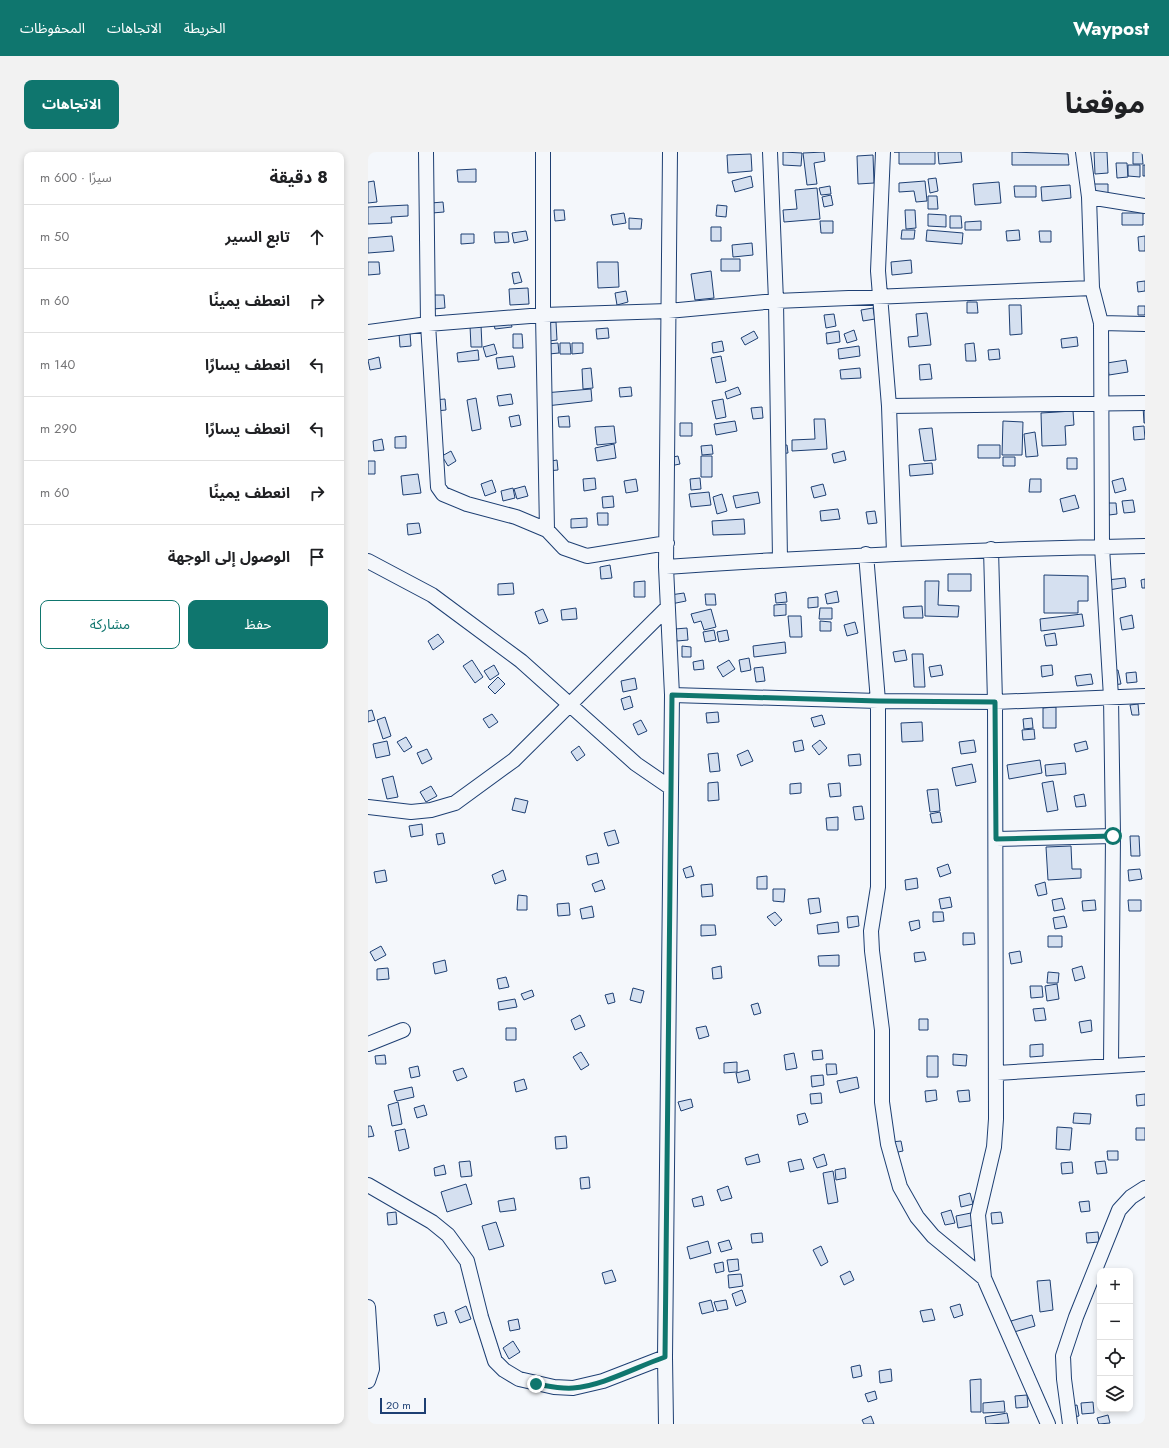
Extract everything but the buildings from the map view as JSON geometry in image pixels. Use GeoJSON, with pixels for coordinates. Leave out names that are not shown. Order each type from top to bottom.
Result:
{"type":"FeatureCollection","features":[{"type":"Feature","properties":{"kind":"street"},"geometry":{"type":"LineString","coordinates":[[426,152],[428,324],[438,487],[443,494],[467,504],[516,518],[547,530],[564,548],[587,556],[667,543]]}},
{"type":"Feature","properties":{"kind":"street"},"geometry":{"type":"LineString","coordinates":[[543,152],[543,315],[547,530]]}},
{"type":"Feature","properties":{"kind":"street"},"geometry":{"type":"LineString","coordinates":[[666,1424],[665,1357],[672,695],[666,567],[670,152]]}},
{"type":"Feature","properties":{"kind":"street"},"geometry":{"type":"LineString","coordinates":[[770,152],[776,301],[780,559]]}},
{"type":"Feature","properties":{"kind":"street"},"geometry":{"type":"LineString","coordinates":[[883,152],[878,271],[889,406],[894,554]]}},
{"type":"Feature","properties":{"kind":"street"},"geometry":{"type":"LineString","coordinates":[[1083,152],[1089,197],[1092,288],[1101,323],[1100,402],[1102,547],[1111,697],[1113,836],[1111,1065]]}},
{"type":"Feature","properties":{"kind":"street"},"geometry":{"type":"LineString","coordinates":[[1089,197],[1145,206]]}},
{"type":"Feature","properties":{"kind":"street"},"geometry":{"type":"LineString","coordinates":[[368,332],[428,324],[543,315],[668,311],[776,301],[1092,288]]}},
{"type":"Feature","properties":{"kind":"street"},"geometry":{"type":"LineString","coordinates":[[1101,323],[1145,324]]}},
{"type":"Feature","properties":{"kind":"street"},"geometry":{"type":"LineString","coordinates":[[889,406],[1100,402],[1145,403]]}},
{"type":"Feature","properties":{"kind":"street"},"geometry":{"type":"LineString","coordinates":[[666,567],[866,554],[991,549],[1145,546]]}},
{"type":"Feature","properties":{"kind":"street"},"geometry":{"type":"LineString","coordinates":[[991,549],[995,702],[997,1073],[994,1147],[978,1215],[984,1278],[1048,1424]]}},
{"type":"Feature","properties":{"kind":"street"},"geometry":{"type":"LineString","coordinates":[[866,554],[878,701],[878,887],[871,931],[882,1030],[882,1102],[888,1144],[900,1187],[917,1217],[933,1236],[984,1278]]}},
{"type":"Feature","properties":{"kind":"street"},"geometry":{"type":"LineString","coordinates":[[368,561],[432,595],[522,661],[570,706],[636,764],[671,788]]}},
{"type":"Feature","properties":{"kind":"street"},"geometry":{"type":"LineString","coordinates":[[368,807],[411,812],[431,810],[455,803],[514,760],[667,608]]}},
{"type":"Feature","properties":{"kind":"street"},"geometry":{"type":"LineString","coordinates":[[672,695],[878,701],[995,702],[1145,696]]}},
{"type":"Feature","properties":{"kind":"street"},"geometry":{"type":"LineString","coordinates":[[996,839],[1113,836]]}},
{"type":"Feature","properties":{"kind":"street"},"geometry":{"type":"LineString","coordinates":[[368,1044],[403,1030]]}},
{"type":"Feature","properties":{"kind":"street"},"geometry":{"type":"LineString","coordinates":[[997,1073],[1145,1064]]}},
{"type":"Feature","properties":{"kind":"street"},"geometry":{"type":"LineString","coordinates":[[368,1185],[432,1222],[448,1235],[467,1261],[481,1317],[495,1361],[504,1370],[519,1379],[554,1387],[573,1388],[603,1381],[665,1357]]}},
{"type":"Feature","properties":{"kind":"street"},"geometry":{"type":"LineString","coordinates":[[1070,1424],[1064,1379],[1063,1356],[1076,1316],[1119,1210],[1132,1197],[1145,1188]]}},
{"type":"Feature","properties":{"kind":"street"},"geometry":{"type":"LineString","coordinates":[[368,1307],[372,1368],[368,1381]]}},
{"type":"Feature","properties":{"kind":"route"},"geometry":{"type":"LineString","coordinates":[[536,1384],[573,1388],[588,1385],[603,1381],[665,1357],[672,695],[878,701],[995,702],[996,839],[1113,836]]}}]}
